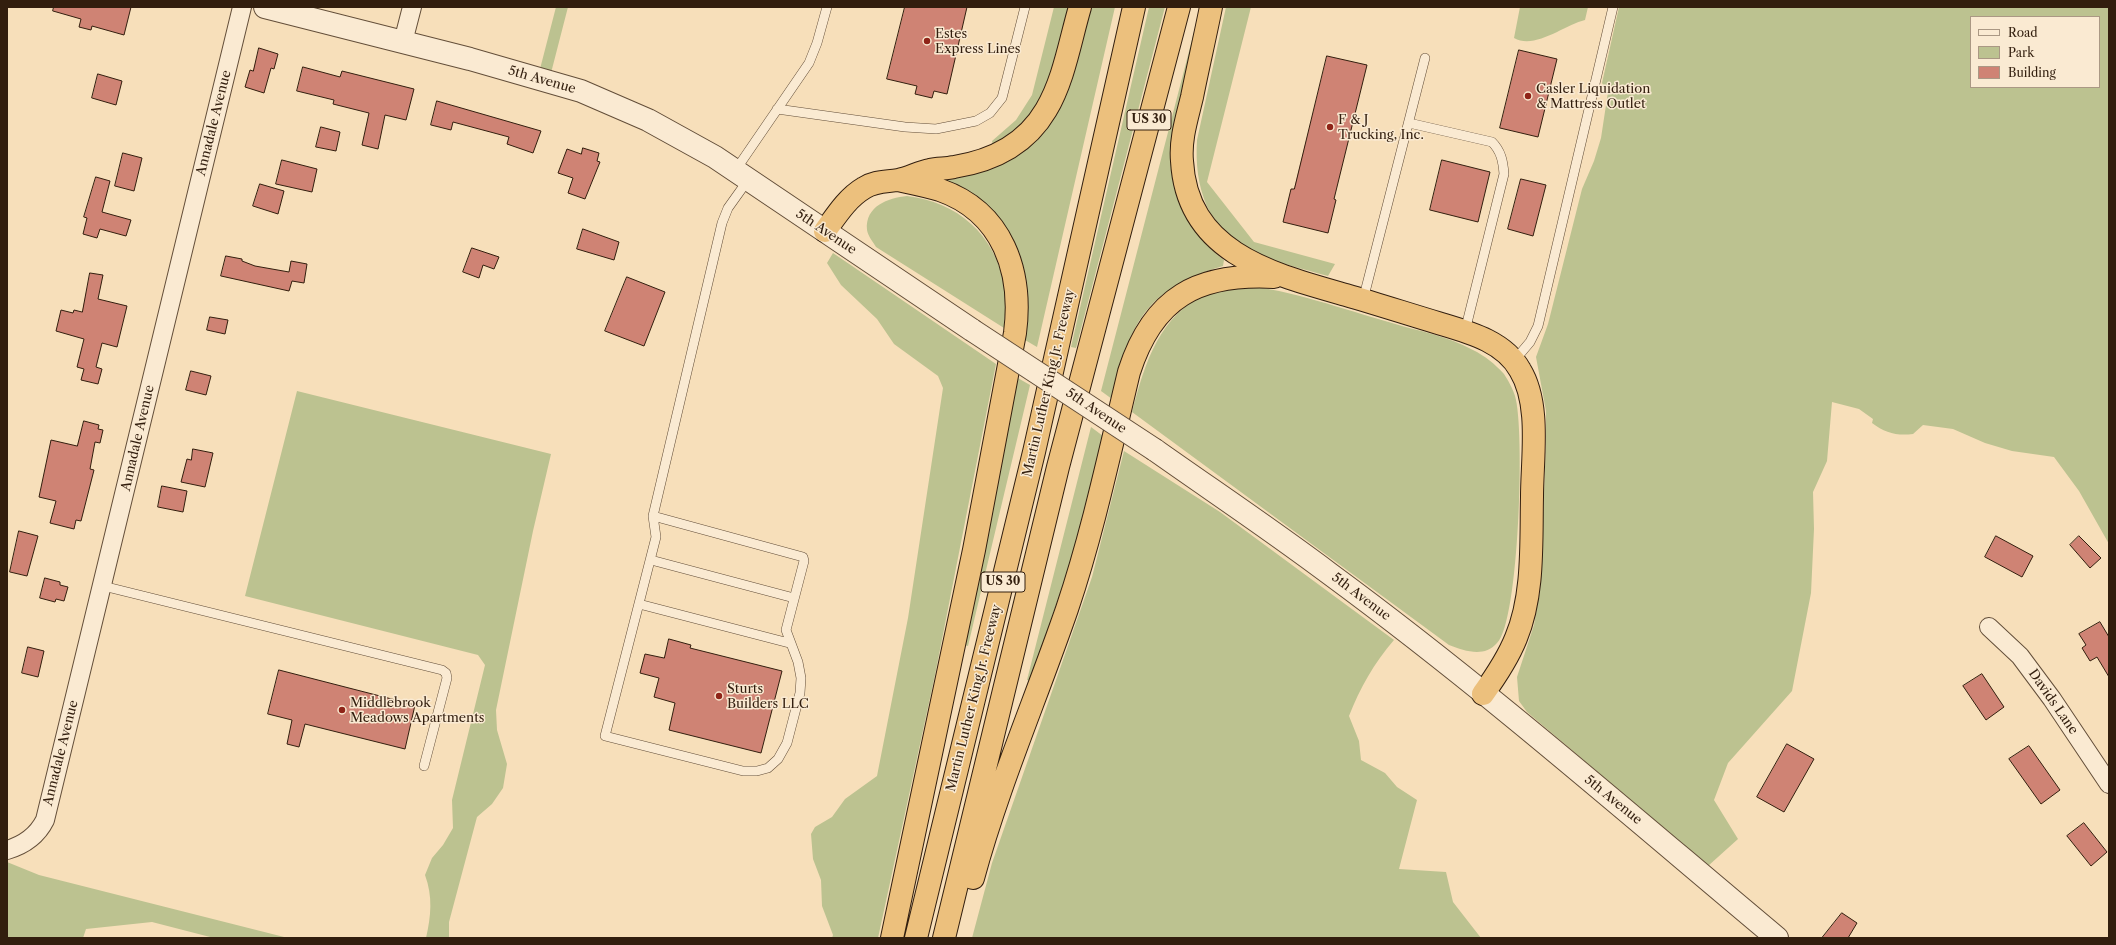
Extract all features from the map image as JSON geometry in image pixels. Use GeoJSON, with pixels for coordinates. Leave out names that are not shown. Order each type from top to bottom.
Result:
{"type":"FeatureCollection","features":[{"type":"Feature","properties":{"kind":"highway"},"geometry":{"type":"LineString","coordinates":[[825,231],[858,192],[873,184],[898,180],[931,169],[953,167],[987,159],[1002,152],[1024,137],[1046,110],[1053,95],[1080,7]]}},
{"type":"Feature","properties":{"kind":"highway","name":"Martin Luther King Jr. Freeway"},"geometry":{"type":"LineString","coordinates":[[916,938],[1032,460],[1134,7]]}},
{"type":"Feature","properties":{"kind":"highway","name":"Martin Luther King Jr. Freeway"},"geometry":{"type":"LineString","coordinates":[[944,938],[1058,467],[1178,7]]}},
{"type":"Feature","properties":{"kind":"highway"},"geometry":{"type":"LineString","coordinates":[[1211,7],[1184,134],[1182,160],[1186,187],[1196,213],[1214,237],[1241,257],[1283,278],[1363,300],[1465,331],[1490,342],[1514,362],[1521,371],[1527,386],[1533,417],[1531,540],[1528,586],[1523,618],[1517,637],[1508,657],[1484,694]]}},
{"type":"Feature","properties":{"kind":"highway"},"geometry":{"type":"LineString","coordinates":[[892,938],[977,535],[1015,333],[1018,299],[1012,265],[1005,249],[998,234],[980,215],[967,204],[940,190],[898,180]]}},
{"type":"Feature","properties":{"kind":"highway"},"geometry":{"type":"LineString","coordinates":[[958,938],[973,876],[996,800],[1066,611],[1082,561],[1129,372],[1138,347],[1161,312],[1183,294],[1197,287],[1229,277],[1247,276],[1283,278]]}},
{"type":"Feature","properties":{"kind":"street","name":"Annadale Avenue"},"geometry":{"type":"LineString","coordinates":[[7,850],[18,847],[29,840],[39,831],[45,820],[103,586],[242,7]]}},
{"type":"Feature","properties":{"kind":"street","name":"5th Avenue"},"geometry":{"type":"LineString","coordinates":[[265,7],[403,42],[580,91],[648,120],[697,146],[1154,450],[1331,574],[1484,694],[1777,938]]}},
{"type":"Feature","properties":{"kind":"street"},"geometry":{"type":"LineString","coordinates":[[403,42],[412,7]]}},
{"type":"Feature","properties":{"kind":"street","name":"Davids Lane"},"geometry":{"type":"LineString","coordinates":[[1989,627],[2020,656],[2052,699],[2109,784]]}},
{"type":"Feature","properties":{"kind":"lane"},"geometry":{"type":"LineString","coordinates":[[652,516],[803,557],[804,561],[786,630],[789,643],[798,662],[801,678],[800,693],[787,743],[778,759],[768,768],[757,771],[743,772],[605,736],[651,560],[656,537],[652,516],[722,223],[741,175],[777,109],[809,63],[817,43],[827,7]]}},
{"type":"Feature","properties":{"kind":"lane"},"geometry":{"type":"LineString","coordinates":[[777,109],[905,127],[936,129],[976,122],[990,112],[1002,98],[1025,7]]}},
{"type":"Feature","properties":{"kind":"lane"},"geometry":{"type":"LineString","coordinates":[[1514,362],[1530,342],[1538,326],[1613,7]]}},
{"type":"Feature","properties":{"kind":"lane"},"geometry":{"type":"LineString","coordinates":[[1363,300],[1425,58]]}},
{"type":"Feature","properties":{"kind":"lane"},"geometry":{"type":"LineString","coordinates":[[1409,123],[1492,142],[1499,149],[1503,161],[1504,174],[1465,331]]}},
{"type":"Feature","properties":{"kind":"lane"},"geometry":{"type":"LineString","coordinates":[[651,560],[794,598]]}},
{"type":"Feature","properties":{"kind":"lane"},"geometry":{"type":"LineString","coordinates":[[103,586],[442,670],[446,673],[447,678],[424,766]]}},
{"type":"Feature","properties":{"kind":"lane"},"geometry":{"type":"LineString","coordinates":[[639,604],[789,643]]}},
{"type":"Feature","properties":{"kind":"green space"},"geometry":{"type":"Polygon","coordinates":[[[556,7],[568,7],[551,73],[540,69],[556,7]]]}},
{"type":"Feature","properties":{"kind":"green space"},"geometry":{"type":"Polygon","coordinates":[[[1054,7],[1072,7],[1049,82],[1028,121],[993,147],[992,141],[1016,120],[1032,95],[1054,7]]]}},
{"type":"Feature","properties":{"kind":"green space"},"geometry":{"type":"Polygon","coordinates":[[[1090,7],[1115,7],[1037,347],[1025,340],[1028,304],[1026,278],[1020,257],[1010,235],[942,182],[943,177],[1011,159],[1090,7]]]}},
{"type":"Feature","properties":{"kind":"green space"},"geometry":{"type":"Polygon","coordinates":[[[1149,7],[1165,7],[1076,348],[1071,347],[1149,7]]]}},
{"type":"Feature","properties":{"kind":"green space"},"geometry":{"type":"Polygon","coordinates":[[[1226,7],[1251,7],[1207,182],[1254,242],[1335,264],[1328,276],[1290,266],[1253,252],[1237,243],[1224,232],[1214,219],[1201,190],[1198,174],[1197,140],[1226,7]]]}},
{"type":"Feature","properties":{"kind":"green space"},"geometry":{"type":"Polygon","coordinates":[[[1520,7],[1588,7],[1585,20],[1540,39],[1522,41],[1514,38],[1520,7]]]}},
{"type":"Feature","properties":{"kind":"green space"},"geometry":{"type":"Polygon","coordinates":[[[1619,7],[2109,7],[2109,544],[2079,491],[2054,457],[2012,451],[1985,443],[1953,429],[1923,425],[1913,434],[1902,435],[1891,433],[1872,423],[1873,419],[1859,409],[1832,402],[1827,461],[1813,492],[1814,529],[1811,593],[1792,691],[1728,763],[1714,800],[1738,839],[1708,866],[1527,712],[1519,701],[1517,677],[1534,625],[1540,590],[1546,411],[1536,357],[1548,324],[1582,189],[1594,161],[1601,138],[1608,92],[1602,83],[1619,7]]]}},
{"type":"Feature","properties":{"kind":"green space"},"geometry":{"type":"Polygon","coordinates":[[[1195,28],[1171,163],[1177,192],[1187,218],[1203,240],[1224,260],[1223,266],[1196,275],[1175,286],[1158,299],[1145,313],[1134,330],[1126,350],[1112,399],[1101,391],[1195,28]]]}},
{"type":"Feature","properties":{"kind":"green space"},"geometry":{"type":"Polygon","coordinates":[[[907,196],[925,199],[942,205],[957,213],[983,236],[992,250],[1004,285],[1006,301],[1004,328],[876,247],[869,237],[867,230],[867,222],[870,215],[874,209],[885,201],[907,196]]]}},
{"type":"Feature","properties":{"kind":"green space"},"geometry":{"type":"Polygon","coordinates":[[[833,253],[996,364],[935,675],[878,938],[832,938],[833,935],[822,906],[821,880],[813,859],[811,834],[815,827],[832,817],[845,799],[877,776],[908,618],[943,388],[938,376],[894,344],[877,319],[841,285],[827,263],[833,253]]]}},
{"type":"Feature","properties":{"kind":"green space"},"geometry":{"type":"Polygon","coordinates":[[[1241,285],[1279,291],[1443,337],[1482,355],[1504,374],[1514,393],[1518,415],[1520,482],[1515,564],[1510,600],[1504,627],[1497,643],[1492,648],[1480,652],[1474,652],[1449,645],[1132,412],[1149,358],[1167,326],[1193,301],[1214,291],[1241,285]]]}},
{"type":"Feature","properties":{"kind":"green space"},"geometry":{"type":"Polygon","coordinates":[[[1016,377],[1030,385],[968,646],[964,645],[1016,377]]]}},
{"type":"Feature","properties":{"kind":"green space"},"geometry":{"type":"Polygon","coordinates":[[[297,391],[551,454],[533,531],[496,710],[497,730],[507,764],[503,788],[492,804],[477,817],[449,922],[449,938],[426,938],[429,922],[430,899],[428,883],[425,875],[432,858],[443,845],[453,828],[452,800],[485,665],[478,655],[245,596],[297,391]]]}},
{"type":"Feature","properties":{"kind":"green space"},"geometry":{"type":"Polygon","coordinates":[[[1091,427],[1103,436],[1073,555],[1030,681],[1027,680],[1091,427]]]}},
{"type":"Feature","properties":{"kind":"green space"},"geometry":{"type":"Polygon","coordinates":[[[1124,451],[1220,512],[1394,640],[1368,676],[1349,716],[1359,741],[1361,760],[1385,773],[1397,787],[1417,800],[1399,869],[1446,872],[1453,902],[1481,938],[972,938],[992,863],[1092,577],[1124,451]]]}},
{"type":"Feature","properties":{"kind":"green space"},"geometry":{"type":"Polygon","coordinates":[[[7,862],[39,875],[288,938],[214,938],[152,922],[86,929],[83,938],[7,938],[7,862]]]}},
{"type":"Feature","properties":{"kind":"building"},"geometry":{"type":"Polygon","coordinates":[[[54,7],[131,7],[124,35],[92,26],[91,30],[79,27],[81,19],[53,11],[54,7]]]}},
{"type":"Feature","properties":{"kind":"building","name":"Estes Express Lines"},"geometry":{"type":"Polygon","coordinates":[[[905,7],[967,7],[947,94],[934,91],[932,98],[915,94],[917,86],[887,79],[905,7]]]}},
{"type":"Feature","properties":{"kind":"building"},"geometry":{"type":"Polygon","coordinates":[[[259,48],[278,54],[274,69],[271,68],[264,93],[245,87],[250,70],[253,71],[259,48]]]}},
{"type":"Feature","properties":{"kind":"building","name":"Casler Liquidation & Mattress Outlet"},"geometry":{"type":"Polygon","coordinates":[[[1519,50],[1557,59],[1538,137],[1500,128],[1519,50]]]}},
{"type":"Feature","properties":{"kind":"building","name":"F & J Trucking, Inc."},"geometry":{"type":"Polygon","coordinates":[[[1327,56],[1367,65],[1334,199],[1336,200],[1328,233],[1283,222],[1291,189],[1294,189],[1327,56]]]}},
{"type":"Feature","properties":{"kind":"building"},"geometry":{"type":"Polygon","coordinates":[[[303,67],[340,77],[342,71],[414,89],[406,120],[385,115],[378,149],[362,145],[369,113],[333,104],[334,100],[297,91],[303,67]]]}},
{"type":"Feature","properties":{"kind":"building"},"geometry":{"type":"Polygon","coordinates":[[[98,74],[122,81],[116,105],[92,98],[98,74]]]}},
{"type":"Feature","properties":{"kind":"building"},"geometry":{"type":"Polygon","coordinates":[[[437,101],[541,131],[533,153],[507,144],[509,137],[453,122],[451,130],[431,125],[437,101]]]}},
{"type":"Feature","properties":{"kind":"building"},"geometry":{"type":"Polygon","coordinates":[[[321,127],[340,132],[336,151],[316,147],[321,127]]]}},
{"type":"Feature","properties":{"kind":"building"},"geometry":{"type":"Polygon","coordinates":[[[583,148],[599,153],[597,161],[600,162],[585,199],[568,193],[573,178],[558,173],[567,149],[581,154],[583,148]]]}},
{"type":"Feature","properties":{"kind":"building"},"geometry":{"type":"Polygon","coordinates":[[[123,153],[142,158],[134,191],[115,186],[123,153]]]}},
{"type":"Feature","properties":{"kind":"building"},"geometry":{"type":"Polygon","coordinates":[[[282,160],[317,169],[312,192],[276,184],[282,160]]]}},
{"type":"Feature","properties":{"kind":"building"},"geometry":{"type":"Polygon","coordinates":[[[1442,160],[1490,172],[1478,222],[1430,210],[1442,160]]]}},
{"type":"Feature","properties":{"kind":"building"},"geometry":{"type":"Polygon","coordinates":[[[96,177],[110,181],[102,212],[131,220],[126,236],[100,229],[97,238],[83,234],[87,218],[84,217],[96,177]]]}},
{"type":"Feature","properties":{"kind":"building"},"geometry":{"type":"Polygon","coordinates":[[[1521,179],[1546,185],[1533,236],[1508,229],[1521,179]]]}},
{"type":"Feature","properties":{"kind":"building"},"geometry":{"type":"Polygon","coordinates":[[[260,184],[284,191],[278,214],[253,206],[260,184]]]}},
{"type":"Feature","properties":{"kind":"building"},"geometry":{"type":"Polygon","coordinates":[[[583,229],[619,242],[614,260],[577,249],[583,229]]]}},
{"type":"Feature","properties":{"kind":"building"},"geometry":{"type":"Polygon","coordinates":[[[472,248],[499,257],[494,269],[483,265],[479,278],[463,272],[472,248]]]}},
{"type":"Feature","properties":{"kind":"building"},"geometry":{"type":"Polygon","coordinates":[[[226,256],[242,259],[242,261],[255,266],[289,272],[291,261],[307,264],[304,283],[292,281],[289,291],[221,276],[226,256]]]}},
{"type":"Feature","properties":{"kind":"building"},"geometry":{"type":"Polygon","coordinates":[[[90,273],[103,275],[98,299],[127,306],[117,347],[102,343],[96,367],[102,369],[98,384],[81,380],[84,369],[77,367],[84,339],[56,331],[61,310],[73,313],[74,310],[82,312],[90,273]]]}},
{"type":"Feature","properties":{"kind":"building"},"geometry":{"type":"Polygon","coordinates":[[[627,277],[665,292],[644,346],[605,331],[627,277]]]}},
{"type":"Feature","properties":{"kind":"building"},"geometry":{"type":"Polygon","coordinates":[[[210,317],[228,320],[225,334],[207,330],[210,317]]]}},
{"type":"Feature","properties":{"kind":"building"},"geometry":{"type":"Polygon","coordinates":[[[191,371],[211,376],[206,395],[186,390],[191,371]]]}},
{"type":"Feature","properties":{"kind":"building"},"geometry":{"type":"Polygon","coordinates":[[[84,421],[99,425],[98,429],[103,430],[100,443],[95,442],[90,469],[94,470],[81,521],[76,520],[74,529],[50,523],[56,501],[39,497],[51,440],[77,446],[84,421]]]}},
{"type":"Feature","properties":{"kind":"building"},"geometry":{"type":"Polygon","coordinates":[[[193,449],[213,453],[205,487],[181,482],[187,459],[191,460],[193,449]]]}},
{"type":"Feature","properties":{"kind":"building"},"geometry":{"type":"Polygon","coordinates":[[[162,486],[187,491],[183,512],[158,507],[162,486]]]}},
{"type":"Feature","properties":{"kind":"building"},"geometry":{"type":"Polygon","coordinates":[[[19,531],[38,536],[27,576],[10,572],[19,531]]]}},
{"type":"Feature","properties":{"kind":"building"},"geometry":{"type":"Polygon","coordinates":[[[1996,536],[2033,556],[2022,577],[1985,557],[1996,536]]]}},
{"type":"Feature","properties":{"kind":"building"},"geometry":{"type":"Polygon","coordinates":[[[2079,536],[2101,558],[2090,568],[2070,545],[2079,536]]]}},
{"type":"Feature","properties":{"kind":"building"},"geometry":{"type":"Polygon","coordinates":[[[45,578],[60,582],[60,585],[68,587],[64,601],[56,599],[55,602],[40,598],[45,578]]]}},
{"type":"Feature","properties":{"kind":"building"},"geometry":{"type":"Polygon","coordinates":[[[2100,622],[2109,637],[2109,677],[2097,657],[2090,661],[2082,648],[2086,645],[2079,634],[2100,622]]]}},
{"type":"Feature","properties":{"kind":"building","name":"Sturts Builders LLC"},"geometry":{"type":"Polygon","coordinates":[[[669,639],[691,645],[690,648],[782,671],[761,753],[669,730],[675,703],[654,697],[659,678],[640,673],[645,654],[664,658],[669,639]]]}},
{"type":"Feature","properties":{"kind":"building"},"geometry":{"type":"Polygon","coordinates":[[[28,647],[44,651],[38,677],[22,673],[28,647]]]}},
{"type":"Feature","properties":{"kind":"building","name":"Middlebrook Meadows Apartments"},"geometry":{"type":"Polygon","coordinates":[[[279,670],[415,705],[405,749],[305,724],[299,747],[287,744],[292,720],[268,714],[279,670]]]}},
{"type":"Feature","properties":{"kind":"building"},"geometry":{"type":"Polygon","coordinates":[[[1982,674],[2004,707],[1986,720],[1963,686],[1982,674]]]}},
{"type":"Feature","properties":{"kind":"building"},"geometry":{"type":"Polygon","coordinates":[[[1787,744],[1814,759],[1784,812],[1757,797],[1787,744]]]}},
{"type":"Feature","properties":{"kind":"building"},"geometry":{"type":"Polygon","coordinates":[[[2029,746],[2060,790],[2041,804],[2009,759],[2029,746]]]}},
{"type":"Feature","properties":{"kind":"building"},"geometry":{"type":"Polygon","coordinates":[[[2084,823],[2107,852],[2091,866],[2067,836],[2084,823]]]}},
{"type":"Feature","properties":{"kind":"building"},"geometry":{"type":"Polygon","coordinates":[[[1842,913],[1857,923],[1848,938],[1822,938],[1842,913]]]}},
{"type":"Feature","properties":{"kind":"place","name":"Estes Express Lines"},"geometry":{"type":"Point","coordinates":[927,41]}},
{"type":"Feature","properties":{"kind":"place","name":"Casler Liquidation & Mattress Outlet"},"geometry":{"type":"Point","coordinates":[1528,96]}},
{"type":"Feature","properties":{"kind":"place","name":"F & J Trucking, Inc."},"geometry":{"type":"Point","coordinates":[1330,127]}},
{"type":"Feature","properties":{"kind":"place","name":"Sturts Builders LLC"},"geometry":{"type":"Point","coordinates":[719,696]}},
{"type":"Feature","properties":{"kind":"place","name":"Middlebrook Meadows Apartments"},"geometry":{"type":"Point","coordinates":[342,710]}}]}
